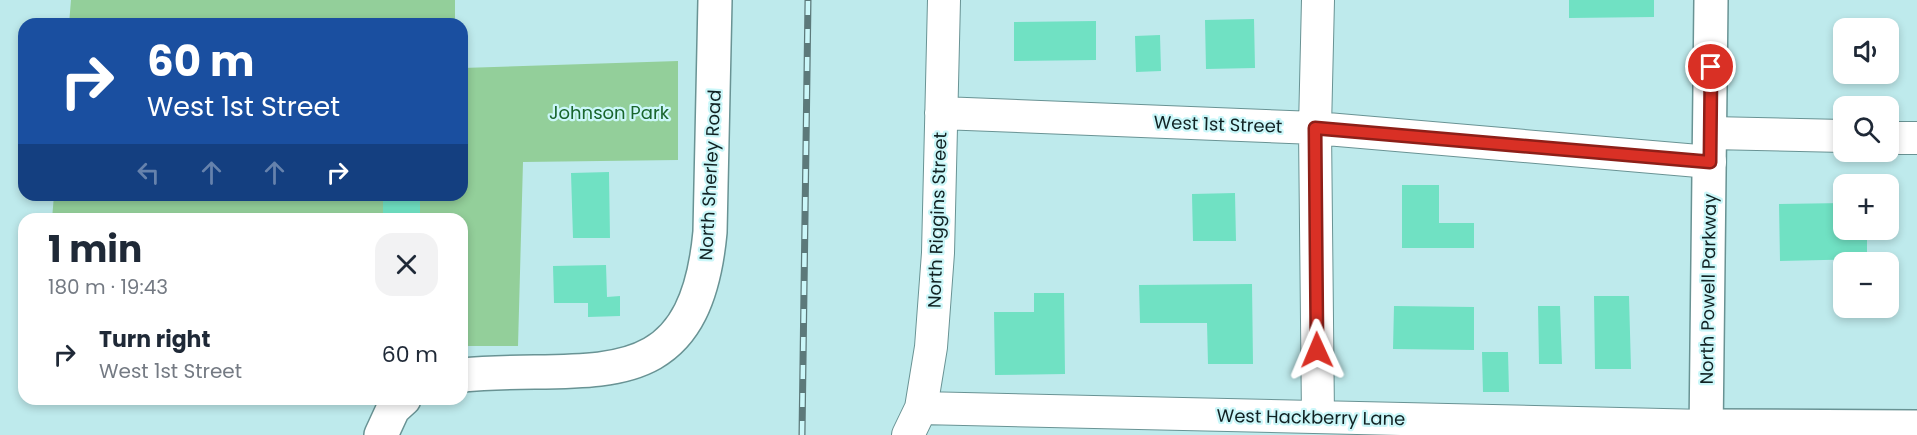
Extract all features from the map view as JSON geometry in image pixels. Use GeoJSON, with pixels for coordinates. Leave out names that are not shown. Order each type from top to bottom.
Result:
{"type":"FeatureCollection","features":[{"type":"Feature","properties":{"kind":"main road","name":"North Sherley Road"},"geometry":{"type":"LineString","coordinates":[[468,375],[590,371],[621,366],[648,356],[678,333],[688,320],[705,269],[710,232],[715,0]]}},
{"type":"Feature","properties":{"kind":"main road","name":"North Powell Parkway"},"geometry":{"type":"LineString","coordinates":[[1706,430],[1711,0]]}},
{"type":"Feature","properties":{"kind":"main road"},"geometry":{"type":"LineString","coordinates":[[381,435],[393,409],[397,405]]}},
{"type":"Feature","properties":{"kind":"main road","name":"West Hackberry Lane"},"geometry":{"type":"LineString","coordinates":[[1706,430],[1917,427]]}},
{"type":"Feature","properties":{"kind":"street","name":"North Riggins Street"},"geometry":{"type":"LineString","coordinates":[[915,421],[931,347],[938,253],[944,0]]}},
{"type":"Feature","properties":{"kind":"street"},"geometry":{"type":"LineString","coordinates":[[1318,0],[1315,128],[1318,417]]}},
{"type":"Feature","properties":{"kind":"street","name":"West 1st Street"},"geometry":{"type":"LineString","coordinates":[[941,113],[1710,147],[1833,137]]}},
{"type":"Feature","properties":{"kind":"street"},"geometry":{"type":"LineString","coordinates":[[1899,138],[1917,138]]}},
{"type":"Feature","properties":{"kind":"street","name":"West Hackberry Lane"},"geometry":{"type":"LineString","coordinates":[[915,421],[1318,417],[1706,430]]}},
{"type":"Feature","properties":{"kind":"green space"},"geometry":{"type":"Polygon","coordinates":[[[71,0],[455,0],[455,18],[70,18],[71,0]]]}},
{"type":"Feature","properties":{"kind":"green space","name":"Johnson Park"},"geometry":{"type":"Polygon","coordinates":[[[678,61],[678,160],[523,162],[518,346],[468,346],[468,213],[52,213],[54,201],[468,201],[468,68],[678,61]]]}},
{"type":"Feature","properties":{"kind":"building"},"geometry":{"type":"Polygon","coordinates":[[[1569,0],[1654,0],[1654,17],[1569,18],[1569,0]]]}},
{"type":"Feature","properties":{"kind":"building"},"geometry":{"type":"Polygon","coordinates":[[[1254,19],[1255,68],[1206,69],[1205,20],[1254,19]]]}},
{"type":"Feature","properties":{"kind":"building"},"geometry":{"type":"Polygon","coordinates":[[[1096,21],[1096,60],[1014,61],[1014,22],[1096,21]]]}},
{"type":"Feature","properties":{"kind":"building"},"geometry":{"type":"Polygon","coordinates":[[[1160,35],[1161,71],[1136,72],[1135,36],[1160,35]]]}},
{"type":"Feature","properties":{"kind":"building"},"geometry":{"type":"Polygon","coordinates":[[[609,172],[610,238],[573,238],[571,173],[609,172]]]}},
{"type":"Feature","properties":{"kind":"building"},"geometry":{"type":"Polygon","coordinates":[[[1402,185],[1439,185],[1439,223],[1474,223],[1474,248],[1402,248],[1402,185]]]}},
{"type":"Feature","properties":{"kind":"building"},"geometry":{"type":"Polygon","coordinates":[[[1235,193],[1236,241],[1193,241],[1192,194],[1235,193]]]}},
{"type":"Feature","properties":{"kind":"building"},"geometry":{"type":"Polygon","coordinates":[[[383,201],[420,201],[420,213],[383,213],[383,201]]]}},
{"type":"Feature","properties":{"kind":"building"},"geometry":{"type":"Polygon","coordinates":[[[1833,203],[1833,240],[1867,240],[1867,252],[1833,252],[1833,260],[1780,261],[1779,204],[1833,203]]]}},
{"type":"Feature","properties":{"kind":"building"},"geometry":{"type":"Polygon","coordinates":[[[606,265],[607,297],[620,296],[620,316],[588,317],[588,303],[554,303],[553,266],[606,265]]]}},
{"type":"Feature","properties":{"kind":"building"},"geometry":{"type":"Polygon","coordinates":[[[1252,284],[1253,364],[1208,364],[1207,323],[1140,323],[1139,285],[1252,284]]]}},
{"type":"Feature","properties":{"kind":"building"},"geometry":{"type":"Polygon","coordinates":[[[1034,293],[1064,293],[1065,374],[995,375],[994,312],[1034,312],[1034,293]]]}},
{"type":"Feature","properties":{"kind":"building"},"geometry":{"type":"Polygon","coordinates":[[[1594,296],[1629,296],[1631,369],[1595,369],[1594,296]]]}},
{"type":"Feature","properties":{"kind":"building"},"geometry":{"type":"Polygon","coordinates":[[[1394,306],[1474,307],[1474,350],[1393,349],[1394,306]]]}},
{"type":"Feature","properties":{"kind":"building"},"geometry":{"type":"Polygon","coordinates":[[[1538,306],[1560,306],[1562,364],[1539,364],[1538,306]]]}},
{"type":"Feature","properties":{"kind":"building"},"geometry":{"type":"Polygon","coordinates":[[[1482,352],[1508,352],[1509,392],[1483,392],[1482,352]]]}},
{"type":"Feature","properties":{"kind":"railway"},"geometry":{"type":"LineString","coordinates":[[802,435],[808,0]]}},
{"type":"Feature","properties":{"kind":"route"},"geometry":{"type":"LineString","coordinates":[[1317,350],[1315,128],[1710,162],[1711,67]]}}]}
